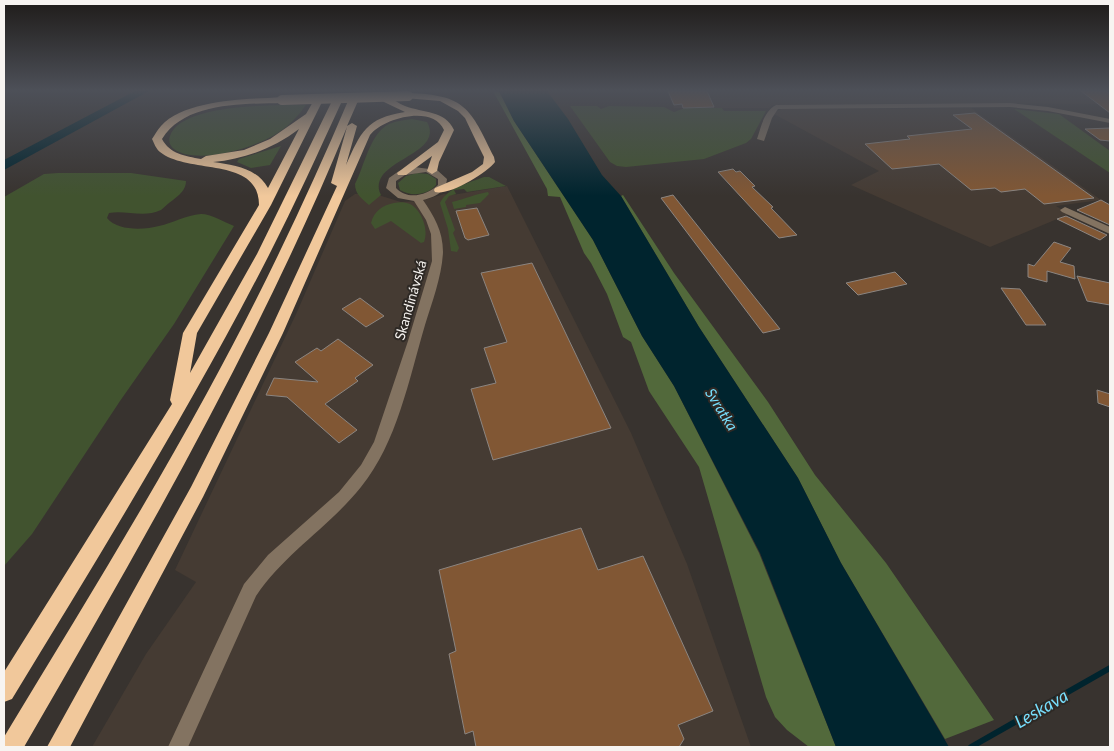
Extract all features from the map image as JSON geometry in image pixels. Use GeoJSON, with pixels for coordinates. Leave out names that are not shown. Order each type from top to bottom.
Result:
{"type":"FeatureCollection","features":[{"type":"Feature","properties":{"kind":"highway"},"geometry":{"type":"LineString","coordinates":[[167,126],[161,131],[157,139],[158,144],[166,152],[183,158],[235,169],[253,177],[262,186],[266,205]]}},
{"type":"Feature","properties":{"kind":"highway"},"geometry":{"type":"LineString","coordinates":[[183,158],[225,157],[254,150],[297,126]]}},
{"type":"Feature","properties":{"kind":"highway"},"geometry":{"type":"LineString","coordinates":[[176,412],[190,333],[266,205],[304,126]]}},
{"type":"Feature","properties":{"kind":"highway"},"geometry":{"type":"LineString","coordinates":[[4,691],[133,486],[223,331],[333,126]]}},
{"type":"Feature","properties":{"kind":"highway"},"geometry":{"type":"LineString","coordinates":[[11,747],[164,488],[243,340],[308,206],[338,126]]}},
{"type":"Feature","properties":{"kind":"highway"},"geometry":{"type":"LineString","coordinates":[[332,207],[345,126]]}},
{"type":"Feature","properties":{"kind":"highway"},"geometry":{"type":"LineString","coordinates":[[59,747],[196,492],[276,333],[367,131],[374,126]]}},
{"type":"Feature","properties":{"kind":"highway"},"geometry":{"type":"LineString","coordinates":[[447,126],[449,130],[434,162],[437,173],[456,177],[476,174]]}},
{"type":"Feature","properties":{"kind":"highway"},"geometry":{"type":"LineString","coordinates":[[436,192],[476,174],[488,166],[490,162],[473,126]]}},
{"type":"Feature","properties":{"kind":"highway"},"geometry":{"type":"LineString","coordinates":[[402,173],[441,144]]}},
{"type":"Feature","properties":{"kind":"highway"},"geometry":{"type":"LineString","coordinates":[[59,747],[117,660]]}},
{"type":"Feature","properties":{"kind":"street"},"geometry":{"type":"LineString","coordinates":[[761,139],[765,126]]}},
{"type":"Feature","properties":{"kind":"street"},"geometry":{"type":"LineString","coordinates":[[436,192],[416,198],[398,195],[391,188],[392,180],[402,173],[420,169],[437,173]]}},
{"type":"Feature","properties":{"kind":"street","name":"Skandinávská"},"geometry":{"type":"LineString","coordinates":[[431,216],[436,192],[444,182],[437,173]]}},
{"type":"Feature","properties":{"kind":"street","name":"Skandinávská"},"geometry":{"type":"LineString","coordinates":[[178,747],[254,584],[272,560],[339,502],[367,469],[383,438],[437,261],[437,238],[431,216],[416,198]]}},
{"type":"Feature","properties":{"kind":"street"},"geometry":{"type":"LineString","coordinates":[[1065,210],[1110,231]]}},
{"type":"Feature","properties":{"kind":"shaded area"},"geometry":{"type":"Polygon","coordinates":[[[796,126],[997,126],[1101,200],[1056,206],[1069,214],[990,247],[851,185],[879,171],[796,126]]]}},
{"type":"Feature","properties":{"kind":"shaded area"},"geometry":{"type":"Polygon","coordinates":[[[507,186],[631,433],[687,564],[751,747],[92,747],[146,654],[196,582],[175,570],[297,312],[345,201],[355,194],[375,194],[401,202],[421,201],[444,194],[452,195],[507,186]]]}},
{"type":"Feature","properties":{"kind":"green space"},"geometry":{"type":"Polygon","coordinates":[[[177,126],[287,126],[269,138],[257,143],[212,155],[197,156],[184,154],[171,146],[170,136],[177,126]]]}},
{"type":"Feature","properties":{"kind":"green space"},"geometry":{"type":"Polygon","coordinates":[[[385,126],[428,126],[430,133],[426,143],[384,174],[379,183],[381,195],[369,205],[361,198],[355,188],[355,184],[372,142],[385,126]]]}},
{"type":"Feature","properties":{"kind":"green space"},"geometry":{"type":"Polygon","coordinates":[[[512,126],[517,126],[593,240],[642,336],[674,386],[759,553],[836,747],[809,747],[787,730],[775,717],[766,697],[699,467],[649,391],[631,342],[623,337],[607,294],[584,253],[560,197],[548,196],[547,189],[512,126]]]}},
{"type":"Feature","properties":{"kind":"green space"},"geometry":{"type":"Polygon","coordinates":[[[584,126],[758,126],[751,139],[746,143],[704,159],[626,167],[617,166],[610,162],[584,126]]]}},
{"type":"Feature","properties":{"kind":"green space"},"geometry":{"type":"Polygon","coordinates":[[[1040,126],[1076,126],[1110,151],[1110,173],[1040,126]]]}},
{"type":"Feature","properties":{"kind":"green space"},"geometry":{"type":"Polygon","coordinates":[[[281,146],[270,165],[251,168],[237,162],[239,159],[281,146]]]}},
{"type":"Feature","properties":{"kind":"green space"},"geometry":{"type":"Polygon","coordinates":[[[131,173],[186,181],[182,192],[161,210],[142,214],[109,213],[107,218],[117,225],[139,229],[164,225],[190,216],[205,214],[234,226],[174,324],[120,401],[32,534],[4,566],[4,197],[44,174],[131,173]]]}},
{"type":"Feature","properties":{"kind":"green space"},"geometry":{"type":"Polygon","coordinates":[[[417,173],[428,174],[436,179],[436,185],[429,191],[419,194],[409,194],[400,190],[398,183],[406,176],[417,173]]]}},
{"type":"Feature","properties":{"kind":"green space"},"geometry":{"type":"Polygon","coordinates":[[[484,177],[489,177],[506,186],[467,192],[464,189],[454,190],[456,194],[449,196],[445,202],[459,248],[457,252],[451,251],[448,229],[440,203],[453,189],[484,177]]]}},
{"type":"Feature","properties":{"kind":"green space"},"geometry":{"type":"Polygon","coordinates":[[[488,192],[489,194],[480,203],[454,209],[452,202],[488,192]]]}},
{"type":"Feature","properties":{"kind":"green space"},"geometry":{"type":"Polygon","coordinates":[[[623,195],[674,273],[768,402],[815,475],[886,563],[994,720],[945,739],[841,563],[798,478],[699,327],[621,196],[623,195]]]}},
{"type":"Feature","properties":{"kind":"green space"},"geometry":{"type":"Polygon","coordinates":[[[408,203],[418,211],[426,232],[424,242],[421,243],[391,221],[375,229],[371,223],[374,215],[386,205],[408,203]]]}},
{"type":"Feature","properties":{"kind":"water"},"geometry":{"type":"Polygon","coordinates":[[[68,126],[85,126],[4,170],[4,160],[68,126]]]}},
{"type":"Feature","properties":{"kind":"water","name":"Svratka"},"geometry":{"type":"Polygon","coordinates":[[[517,126],[572,126],[602,175],[621,196],[699,327],[798,478],[841,563],[949,747],[836,747],[760,553],[674,386],[642,336],[593,240],[517,126]]]}},
{"type":"Feature","properties":{"kind":"building"},"geometry":{"type":"Polygon","coordinates":[[[968,126],[993,126],[1094,198],[1044,204],[1025,189],[1001,192],[995,188],[971,190],[939,164],[892,169],[865,144],[910,139],[907,136],[972,129],[968,126]]]}},
{"type":"Feature","properties":{"kind":"building"},"geometry":{"type":"Polygon","coordinates":[[[1110,128],[1110,141],[1100,140],[1085,129],[1110,128]]]}},
{"type":"Feature","properties":{"kind":"building"},"geometry":{"type":"Polygon","coordinates":[[[733,169],[736,172],[740,171],[755,186],[752,187],[773,207],[771,208],[797,235],[779,238],[718,172],[733,169]]]}},
{"type":"Feature","properties":{"kind":"building"},"geometry":{"type":"Polygon","coordinates":[[[673,195],[780,329],[763,333],[661,198],[673,195]]]}},
{"type":"Feature","properties":{"kind":"building"},"geometry":{"type":"Polygon","coordinates":[[[1101,200],[1110,205],[1110,225],[1077,210],[1101,200]]]}},
{"type":"Feature","properties":{"kind":"building"},"geometry":{"type":"Polygon","coordinates":[[[477,208],[489,235],[468,240],[465,238],[456,211],[477,208]]]}},
{"type":"Feature","properties":{"kind":"building"},"geometry":{"type":"Polygon","coordinates":[[[1066,216],[1107,235],[1100,240],[1057,219],[1066,216]]]}},
{"type":"Feature","properties":{"kind":"building"},"geometry":{"type":"Polygon","coordinates":[[[1054,242],[1071,248],[1060,262],[1074,266],[1075,279],[1047,271],[1047,282],[1028,277],[1028,264],[1034,266],[1054,242]]]}},
{"type":"Feature","properties":{"kind":"building"},"geometry":{"type":"Polygon","coordinates":[[[532,263],[611,428],[493,460],[471,389],[496,383],[484,348],[507,342],[481,273],[532,263]]]}},
{"type":"Feature","properties":{"kind":"building"},"geometry":{"type":"Polygon","coordinates":[[[895,272],[907,284],[858,295],[846,283],[895,272]]]}},
{"type":"Feature","properties":{"kind":"building"},"geometry":{"type":"Polygon","coordinates":[[[1077,276],[1110,283],[1110,305],[1087,301],[1077,276]]]}},
{"type":"Feature","properties":{"kind":"building"},"geometry":{"type":"Polygon","coordinates":[[[1001,288],[1020,289],[1046,325],[1026,325],[1001,288]]]}},
{"type":"Feature","properties":{"kind":"building"},"geometry":{"type":"Polygon","coordinates":[[[360,298],[384,316],[366,327],[342,309],[360,298]]]}},
{"type":"Feature","properties":{"kind":"building"},"geometry":{"type":"Polygon","coordinates":[[[338,339],[373,365],[355,378],[358,381],[325,404],[357,430],[339,443],[287,397],[266,395],[274,378],[318,382],[295,362],[317,348],[321,351],[338,339]]]}},
{"type":"Feature","properties":{"kind":"building"},"geometry":{"type":"Polygon","coordinates":[[[1097,390],[1110,394],[1110,407],[1098,403],[1097,390]]]}},
{"type":"Feature","properties":{"kind":"building"},"geometry":{"type":"Polygon","coordinates":[[[581,528],[598,570],[643,556],[713,711],[678,725],[684,739],[679,747],[476,747],[473,731],[465,734],[449,654],[456,651],[439,570],[581,528]]]}},
{"type":"Feature","properties":{"kind":"waterway","name":"Leskava"},"geometry":{"type":"LineString","coordinates":[[971,747],[1110,668]]}}]}
